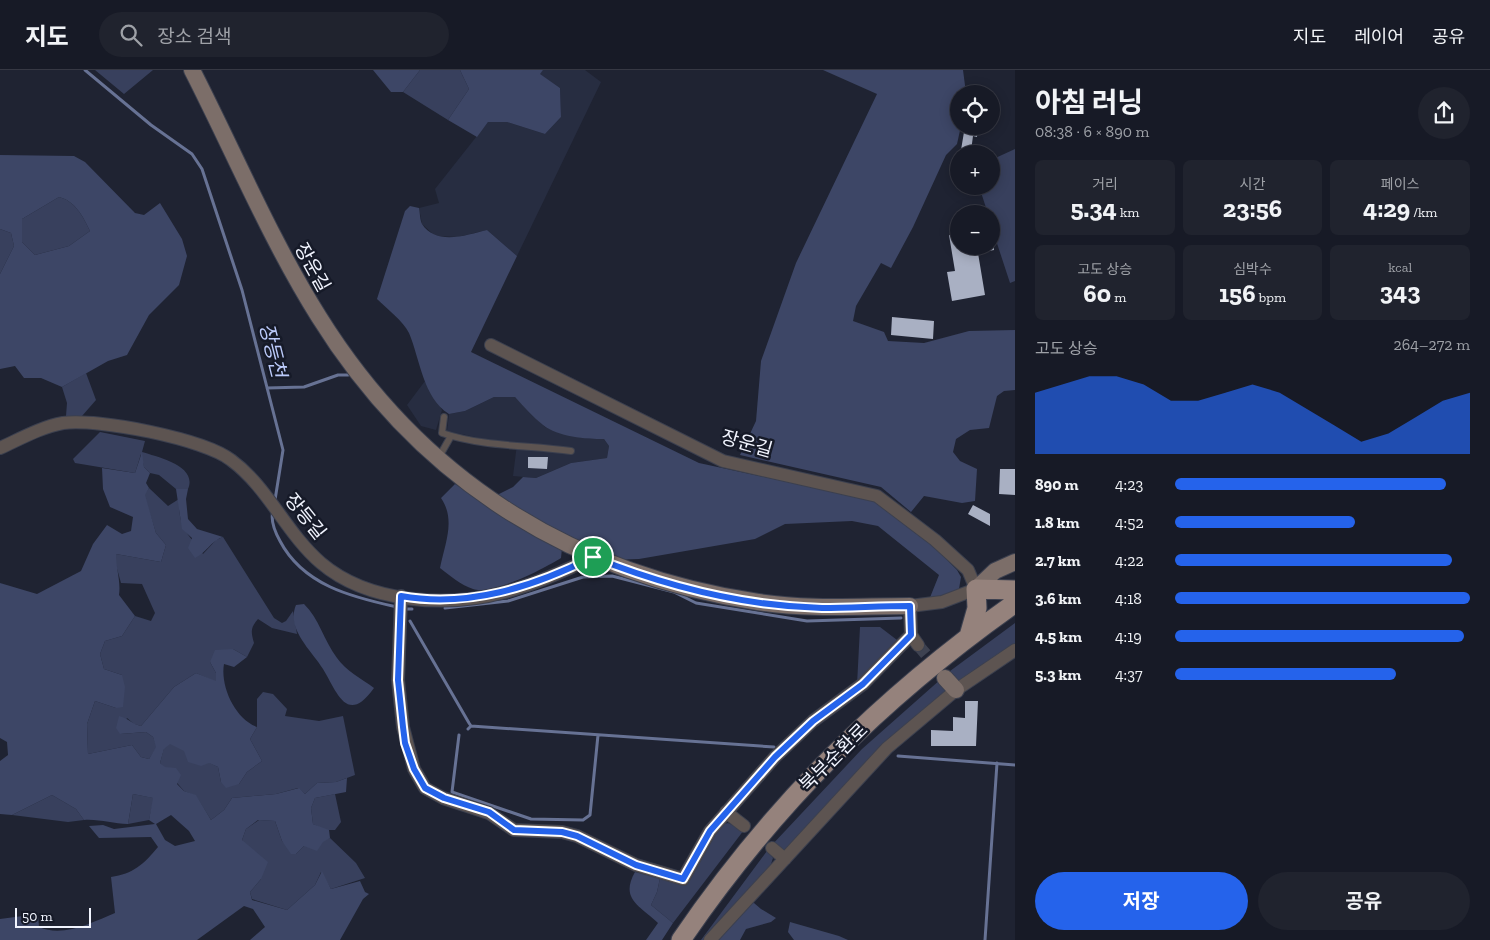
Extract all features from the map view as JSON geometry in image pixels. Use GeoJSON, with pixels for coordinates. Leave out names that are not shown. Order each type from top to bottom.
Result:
{"type":"FeatureCollection","features":[{"type":"Feature","properties":{"kind":"main road"},"geometry":{"type":"LineString","coordinates":[[969,636],[977,608],[976,589],[1015,590]]}},
{"type":"Feature","properties":{"kind":"main road","name":"북부순환로"},"geometry":{"type":"LineString","coordinates":[[681,940],[724,878],[761,832],[822,766],[890,701],[969,636],[1015,603]]}},
{"type":"Feature","properties":{"kind":"street","name":"장운길"},"geometry":{"type":"LineString","coordinates":[[192,70],[287,265],[320,319],[356,372],[401,424],[438,458],[488,499],[593,557],[634,573],[702,592],[760,602],[823,608],[910,606],[942,602],[976,589],[995,571],[1015,562]]}},
{"type":"Feature","properties":{"kind":"street","name":"장운길"},"geometry":{"type":"LineString","coordinates":[[491,345],[723,461],[877,496],[934,540],[968,570],[976,589]]}},
{"type":"Feature","properties":{"kind":"street","name":"장등길"},"geometry":{"type":"LineString","coordinates":[[0,448],[60,424],[83,421],[112,424],[211,448],[232,461],[262,492],[320,562],[338,574],[400,604],[421,600],[466,599],[505,593],[567,570],[593,557]]}},
{"type":"Feature","properties":{"kind":"street"},"geometry":{"type":"LineString","coordinates":[[400,604],[398,680],[405,743],[414,769],[425,788],[444,798],[489,812],[514,830],[562,832],[577,836],[636,865],[683,879],[710,831],[775,757],[813,721],[863,684],[914,640],[910,606]]}},
{"type":"Feature","properties":{"kind":"street"},"geometry":{"type":"LineString","coordinates":[[710,940],[887,748],[950,684],[1015,650]]}},
{"type":"Feature","properties":{"kind":"street"},"geometry":{"type":"LineString","coordinates":[[726,812],[744,826]]}},
{"type":"Feature","properties":{"kind":"street"},"geometry":{"type":"LineString","coordinates":[[772,848],[785,858]]}},
{"type":"Feature","properties":{"kind":"lane"},"geometry":{"type":"LineString","coordinates":[[444,417],[442,433],[451,436],[487,444],[535,446],[571,451]]}},
{"type":"Feature","properties":{"kind":"lane"},"geometry":{"type":"LineString","coordinates":[[438,458],[451,436]]}},
{"type":"Feature","properties":{"kind":"shaded area"},"geometry":{"type":"Polygon","coordinates":[[[95,70],[153,70],[124,94],[95,70]]]}},
{"type":"Feature","properties":{"kind":"shaded area"},"geometry":{"type":"Polygon","coordinates":[[[373,70],[420,70],[403,92],[391,92],[373,70]]]}},
{"type":"Feature","properties":{"kind":"shaded area"},"geometry":{"type":"Polygon","coordinates":[[[420,70],[460,70],[469,89],[448,120],[403,92],[420,70]]]}},
{"type":"Feature","properties":{"kind":"shaded area"},"geometry":{"type":"Polygon","coordinates":[[[460,70],[543,70],[540,74],[560,88],[561,117],[545,134],[507,122],[488,122],[477,137],[448,120],[469,89],[460,70]]]}},
{"type":"Feature","properties":{"kind":"shaded area"},"geometry":{"type":"Polygon","coordinates":[[[543,70],[585,70],[601,82],[517,256],[487,230],[458,237],[435,236],[422,224],[419,208],[439,203],[435,189],[488,122],[507,122],[545,134],[561,117],[560,88],[539,74],[543,70]]]}},
{"type":"Feature","properties":{"kind":"shaded area"},"geometry":{"type":"Polygon","coordinates":[[[823,70],[963,70],[965,85],[950,85],[950,135],[959,135],[957,144],[950,145],[950,151],[946,155],[913,227],[891,268],[881,263],[856,306],[853,321],[884,332],[888,341],[924,343],[969,331],[1015,330],[1015,390],[1004,391],[997,396],[989,428],[970,430],[956,439],[953,452],[960,461],[977,469],[975,501],[962,503],[924,496],[911,512],[881,487],[740,455],[756,421],[761,361],[796,263],[877,94],[823,70]]]}},
{"type":"Feature","properties":{"kind":"shaded area"},"geometry":{"type":"Polygon","coordinates":[[[1015,149],[1015,281],[1010,283],[1000,252],[1000,205],[985,205],[982,195],[1000,195],[1000,156],[1015,149]]]}},
{"type":"Feature","properties":{"kind":"shaded area"},"geometry":{"type":"Polygon","coordinates":[[[0,155],[74,156],[85,162],[135,213],[144,215],[160,203],[182,239],[187,256],[179,285],[149,315],[127,355],[108,361],[62,387],[41,378],[24,378],[15,366],[0,369],[0,274],[14,246],[11,233],[0,229],[0,155]],[[59,197],[22,219],[22,242],[35,255],[69,246],[90,231],[78,210],[65,199],[59,197]]]}},
{"type":"Feature","properties":{"kind":"shaded area"},"geometry":{"type":"Polygon","coordinates":[[[59,197],[74,206],[90,231],[69,246],[35,255],[22,242],[22,219],[59,197]]]}},
{"type":"Feature","properties":{"kind":"shaded area"},"geometry":{"type":"Polygon","coordinates":[[[410,206],[419,208],[422,224],[435,235],[452,237],[487,230],[517,256],[471,352],[699,463],[875,501],[931,544],[957,570],[961,577],[959,589],[954,594],[929,600],[939,575],[878,526],[852,521],[785,524],[755,539],[639,559],[610,560],[493,497],[513,487],[523,477],[536,478],[571,463],[607,458],[609,446],[604,439],[572,436],[549,429],[536,419],[515,397],[494,397],[465,411],[449,414],[440,407],[433,398],[423,377],[409,333],[399,320],[377,299],[405,211],[410,206]]]}},
{"type":"Feature","properties":{"kind":"shaded area"},"geometry":{"type":"Polygon","coordinates":[[[0,229],[11,233],[14,246],[0,274],[0,229]]]}},
{"type":"Feature","properties":{"kind":"shaded area"},"geometry":{"type":"Polygon","coordinates":[[[86,373],[96,400],[82,416],[66,416],[67,403],[62,387],[86,373]]]}},
{"type":"Feature","properties":{"kind":"shaded area"},"geometry":{"type":"Polygon","coordinates":[[[425,381],[442,410],[436,430],[421,426],[407,405],[425,381]]]}},
{"type":"Feature","properties":{"kind":"shaded area"},"geometry":{"type":"Polygon","coordinates":[[[494,397],[515,397],[545,427],[564,434],[591,439],[604,439],[609,446],[607,458],[571,463],[536,478],[513,476],[517,444],[447,431],[449,414],[465,411],[494,397]]]}},
{"type":"Feature","properties":{"kind":"shaded area"},"geometry":{"type":"Polygon","coordinates":[[[100,432],[145,441],[142,452],[166,460],[182,469],[190,481],[188,489],[176,489],[159,475],[150,473],[144,467],[141,454],[135,473],[75,463],[73,459],[100,432]]]}},
{"type":"Feature","properties":{"kind":"shaded area"},"geometry":{"type":"Polygon","coordinates":[[[142,452],[144,467],[150,473],[146,483],[149,488],[145,495],[156,533],[166,545],[161,562],[116,554],[119,595],[135,616],[122,636],[105,641],[100,654],[104,669],[122,675],[125,687],[123,707],[116,708],[95,701],[87,724],[88,754],[132,745],[141,757],[149,759],[156,747],[153,737],[146,732],[120,734],[116,728],[119,716],[141,726],[174,687],[196,673],[216,681],[216,673],[210,662],[215,650],[233,649],[247,657],[234,667],[224,664],[224,682],[236,709],[249,723],[257,727],[250,739],[262,761],[247,772],[239,784],[226,788],[221,782],[218,767],[209,763],[201,766],[188,762],[184,751],[170,744],[164,749],[160,763],[165,767],[176,768],[181,775],[177,784],[184,791],[196,795],[211,820],[224,810],[232,798],[276,794],[299,788],[305,794],[317,783],[336,782],[347,778],[346,792],[315,798],[311,808],[313,824],[329,830],[330,838],[323,842],[317,851],[304,846],[296,854],[291,854],[282,841],[275,821],[258,820],[246,829],[242,840],[268,862],[261,879],[250,892],[252,900],[287,910],[315,885],[322,871],[331,889],[360,881],[365,892],[369,894],[363,899],[340,940],[250,940],[265,927],[253,909],[244,906],[197,940],[0,940],[0,919],[38,914],[39,927],[58,931],[78,928],[115,913],[111,877],[132,871],[158,847],[151,837],[99,838],[89,826],[103,825],[114,829],[155,824],[149,820],[153,798],[133,794],[128,824],[84,820],[76,809],[52,795],[12,815],[0,814],[0,761],[8,755],[7,742],[0,738],[0,583],[37,594],[81,571],[93,544],[107,525],[122,534],[131,531],[133,517],[110,507],[103,489],[102,468],[135,473],[142,452]],[[171,815],[156,824],[165,840],[175,846],[195,841],[189,831],[171,815]]]}},
{"type":"Feature","properties":{"kind":"shaded area"},"geometry":{"type":"Polygon","coordinates":[[[455,484],[562,548],[561,558],[518,580],[493,589],[473,589],[456,580],[440,568],[449,523],[441,498],[455,484]]]}},
{"type":"Feature","properties":{"kind":"shaded area"},"geometry":{"type":"Polygon","coordinates":[[[149,488],[168,506],[179,499],[182,524],[203,554],[216,540],[223,537],[274,618],[282,623],[286,621],[293,611],[297,634],[272,628],[258,619],[252,628],[254,643],[247,657],[233,649],[210,662],[216,673],[216,682],[196,673],[174,687],[141,726],[134,724],[127,718],[120,734],[146,732],[153,737],[157,747],[149,759],[141,757],[132,745],[88,754],[87,724],[95,701],[116,708],[122,675],[104,669],[100,654],[105,641],[122,636],[135,616],[151,621],[155,613],[142,584],[121,583],[116,565],[116,554],[161,562],[166,545],[156,533],[144,495],[149,488]]]}},
{"type":"Feature","properties":{"kind":"shaded area"},"geometry":{"type":"Polygon","coordinates":[[[176,489],[188,489],[186,499],[188,519],[197,529],[223,537],[215,541],[195,558],[188,548],[192,538],[182,529],[176,489]]]}},
{"type":"Feature","properties":{"kind":"shaded area"},"geometry":{"type":"Polygon","coordinates":[[[304,604],[314,616],[332,651],[340,662],[374,688],[365,699],[357,704],[350,705],[338,695],[323,669],[301,639],[294,622],[294,614],[296,605],[304,604]]]}},
{"type":"Feature","properties":{"kind":"shaded area"},"geometry":{"type":"Polygon","coordinates":[[[1015,623],[1015,645],[957,682],[946,674],[1015,623]]]}},
{"type":"Feature","properties":{"kind":"shaded area"},"geometry":{"type":"Polygon","coordinates":[[[860,627],[880,627],[897,640],[898,645],[857,685],[860,627]]]}},
{"type":"Feature","properties":{"kind":"shaded area"},"geometry":{"type":"Polygon","coordinates":[[[941,679],[946,688],[944,697],[785,852],[771,846],[862,749],[941,679]]]}},
{"type":"Feature","properties":{"kind":"shaded area"},"geometry":{"type":"Polygon","coordinates":[[[263,692],[273,694],[287,709],[285,716],[319,721],[343,716],[355,775],[336,782],[317,783],[305,794],[298,788],[276,794],[232,798],[224,810],[211,820],[196,796],[184,791],[160,763],[164,748],[170,743],[218,767],[221,782],[239,784],[247,772],[262,761],[250,739],[257,727],[257,699],[263,692]]]}},
{"type":"Feature","properties":{"kind":"shaded area"},"geometry":{"type":"Polygon","coordinates":[[[133,794],[154,798],[149,820],[128,824],[133,794]]]}},
{"type":"Feature","properties":{"kind":"shaded area"},"geometry":{"type":"Polygon","coordinates":[[[335,794],[341,822],[335,830],[325,830],[313,824],[311,808],[315,798],[335,794]]]}},
{"type":"Feature","properties":{"kind":"shaded area"},"geometry":{"type":"Polygon","coordinates":[[[52,795],[76,809],[84,820],[68,822],[12,815],[52,795]]]}},
{"type":"Feature","properties":{"kind":"shaded area"},"geometry":{"type":"Polygon","coordinates":[[[259,820],[275,821],[282,841],[296,854],[304,846],[330,838],[356,863],[365,878],[331,889],[321,872],[315,885],[287,910],[252,899],[250,892],[261,879],[242,840],[246,829],[259,820]]]}},
{"type":"Feature","properties":{"kind":"shaded area"},"geometry":{"type":"Polygon","coordinates":[[[728,823],[744,830],[673,923],[651,905],[657,892],[660,878],[685,884],[720,825],[728,823]]]}},
{"type":"Feature","properties":{"kind":"shaded area"},"geometry":{"type":"Polygon","coordinates":[[[767,851],[773,858],[769,870],[706,940],[701,940],[767,851]]]}},
{"type":"Feature","properties":{"kind":"shaded area"},"geometry":{"type":"Polygon","coordinates":[[[635,872],[660,878],[657,892],[651,905],[673,923],[662,940],[646,940],[658,923],[638,906],[631,895],[631,881],[635,872]]]}},
{"type":"Feature","properties":{"kind":"shaded area"},"geometry":{"type":"Polygon","coordinates":[[[754,903],[776,918],[771,922],[746,929],[740,940],[716,940],[749,904],[754,903]]]}},
{"type":"Feature","properties":{"kind":"shaded area"},"geometry":{"type":"Polygon","coordinates":[[[790,922],[848,940],[794,940],[788,932],[790,922]]]}},
{"type":"Feature","properties":{"kind":"building"},"geometry":{"type":"Polygon","coordinates":[[[964,135],[977,135],[977,137],[973,136],[972,145],[962,145],[964,135]]]}},
{"type":"Feature","properties":{"kind":"building"},"geometry":{"type":"Polygon","coordinates":[[[952,255],[978,255],[985,295],[952,301],[947,272],[955,271],[952,255]]]}},
{"type":"Feature","properties":{"kind":"building"},"geometry":{"type":"Polygon","coordinates":[[[892,317],[934,321],[933,339],[891,335],[892,317]]]}},
{"type":"Feature","properties":{"kind":"building"},"geometry":{"type":"Polygon","coordinates":[[[528,457],[548,457],[547,469],[528,468],[528,457]]]}},
{"type":"Feature","properties":{"kind":"building"},"geometry":{"type":"Polygon","coordinates":[[[1000,469],[1015,469],[1015,495],[999,494],[1000,469]]]}},
{"type":"Feature","properties":{"kind":"building"},"geometry":{"type":"Polygon","coordinates":[[[973,505],[990,514],[990,526],[968,514],[973,505]]]}},
{"type":"Feature","properties":{"kind":"building"},"geometry":{"type":"Polygon","coordinates":[[[965,701],[978,701],[976,746],[931,746],[931,730],[953,731],[953,717],[965,718],[965,701]]]}},
{"type":"Feature","properties":{"kind":"waterway","name":"장등천"},"geometry":{"type":"LineString","coordinates":[[85,70],[151,125],[192,154],[202,169],[242,290],[283,450],[275,500]]}},
{"type":"Feature","properties":{"kind":"waterway"},"geometry":{"type":"LineString","coordinates":[[267,388],[304,387],[338,375],[348,375]]}},
{"type":"Feature","properties":{"kind":"waterway","name":"장등천"},"geometry":{"type":"LineString","coordinates":[[273,511],[273,523],[278,538],[290,556],[315,579],[330,587],[363,599],[397,607]]}},
{"type":"Feature","properties":{"kind":"waterway","name":"장등천"},"geometry":{"type":"LineString","coordinates":[[445,608],[508,601],[583,577],[612,576],[674,592],[696,603],[807,621],[901,618]]}},
{"type":"Feature","properties":{"kind":"waterway","name":"장등천"},"geometry":{"type":"LineString","coordinates":[[403,609],[412,609]]}},
{"type":"Feature","properties":{"kind":"waterway"},"geometry":{"type":"LineString","coordinates":[[410,621],[471,726],[468,729]]}},
{"type":"Feature","properties":{"kind":"waterway"},"geometry":{"type":"LineString","coordinates":[[471,726],[774,747]]}},
{"type":"Feature","properties":{"kind":"waterway"},"geometry":{"type":"LineString","coordinates":[[459,735],[452,792],[531,819],[583,820],[590,815],[598,735]]}},
{"type":"Feature","properties":{"kind":"waterway"},"geometry":{"type":"LineString","coordinates":[[898,756],[1015,765]]}},
{"type":"Feature","properties":{"kind":"waterway"},"geometry":{"type":"LineString","coordinates":[[985,940],[997,763]]}},
{"type":"Feature","properties":{"kind":"tunnel"},"geometry":{"type":"LineString","coordinates":[[918,645],[939,670]]}},
{"type":"Feature","properties":{"kind":"route"},"geometry":{"type":"LineString","coordinates":[[593,557],[634,573],[702,592],[760,602],[823,608],[910,606],[911,635],[878,671],[813,721],[775,757],[710,831],[683,879],[636,865],[577,836],[562,832],[514,830],[489,812],[444,798],[425,788],[414,769],[405,743],[398,680],[401,596],[421,600],[466,599],[505,593],[567,570],[593,557]]}}]}
